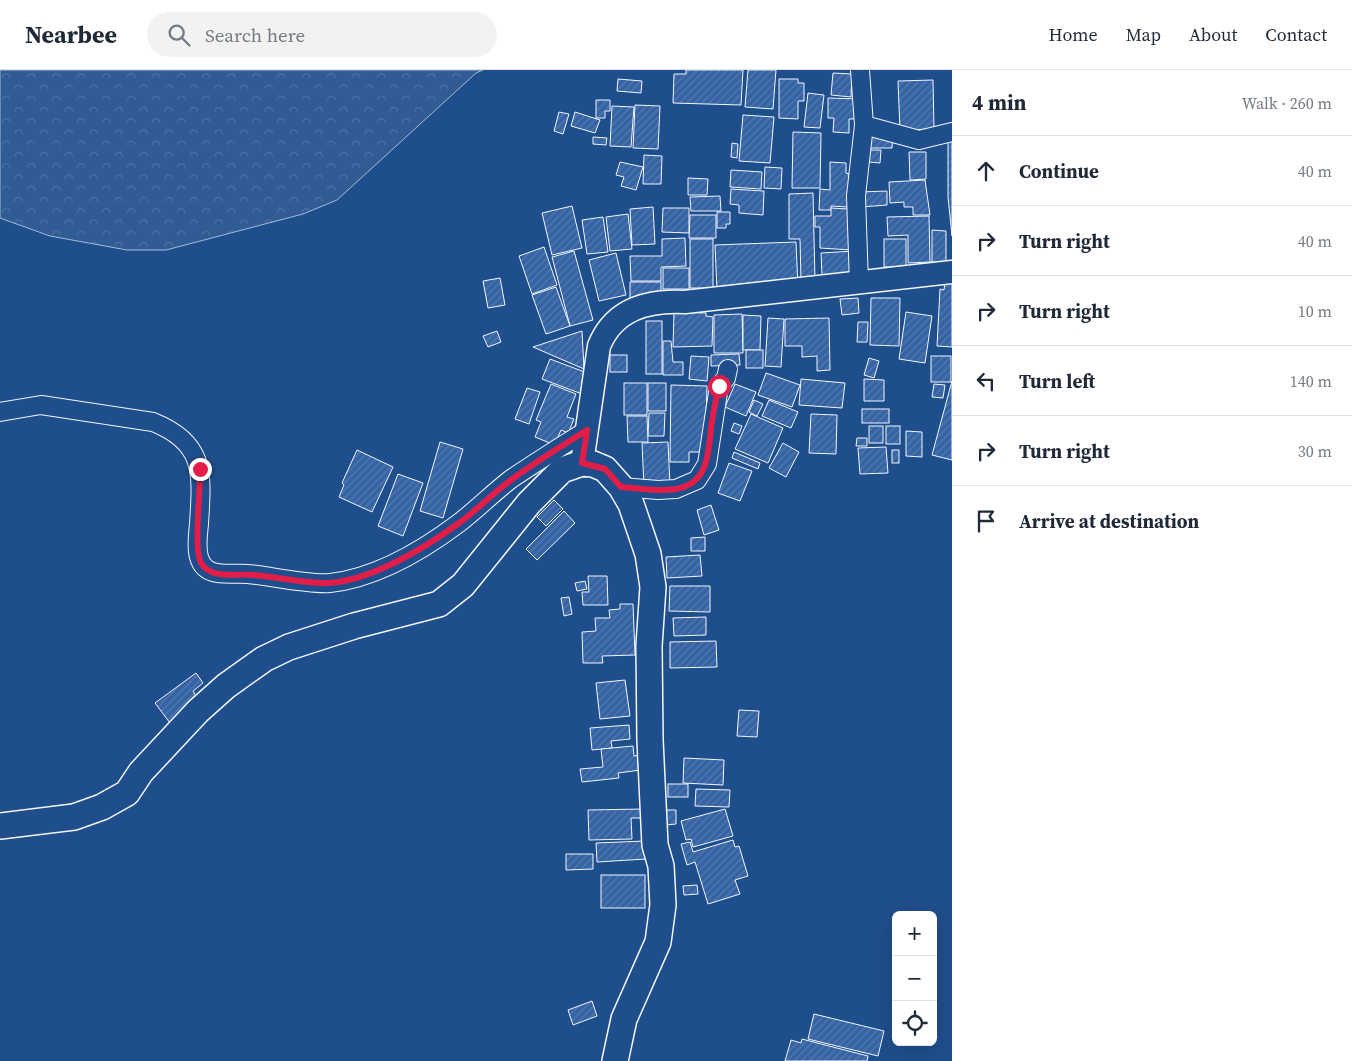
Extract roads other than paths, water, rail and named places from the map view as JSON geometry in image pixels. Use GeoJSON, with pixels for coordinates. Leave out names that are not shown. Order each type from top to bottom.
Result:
{"type":"FeatureCollection","features":[{"type":"Feature","properties":{"kind":"main road"},"geometry":{"type":"LineString","coordinates":[[0,826],[74,817],[102,807],[127,793],[141,772],[198,711],[226,686],[264,659],[289,647],[354,626],[439,604],[463,585],[529,503],[562,470],[582,463],[605,469],[621,487],[631,504],[648,554],[652,588],[648,646],[650,740],[655,846],[661,866],[662,905],[658,942],[624,1018],[616,1061]]}},
{"type":"Feature","properties":{"kind":"street"},"geometry":{"type":"LineString","coordinates":[[859,284],[856,196],[864,125],[860,70]]}},
{"type":"Feature","properties":{"kind":"street"},"geometry":{"type":"LineString","coordinates":[[864,125],[920,140],[952,132]]}},
{"type":"Feature","properties":{"kind":"street"},"geometry":{"type":"LineString","coordinates":[[582,463],[599,346],[606,329],[620,317],[642,306],[667,301],[685,302],[859,284],[952,272]]}},
{"type":"Feature","properties":{"kind":"street"},"geometry":{"type":"LineString","coordinates":[[621,487],[658,490],[676,489],[697,480],[707,464],[719,386],[726,378],[728,370]]}},
{"type":"Feature","properties":{"kind":"street"},"geometry":{"type":"LineString","coordinates":[[0,412],[41,405],[153,422],[169,429],[196,454],[200,469],[198,548],[200,560],[206,569],[224,574],[245,574],[329,583],[359,576],[391,564],[418,549],[459,523],[511,480],[587,430]]}}]}
